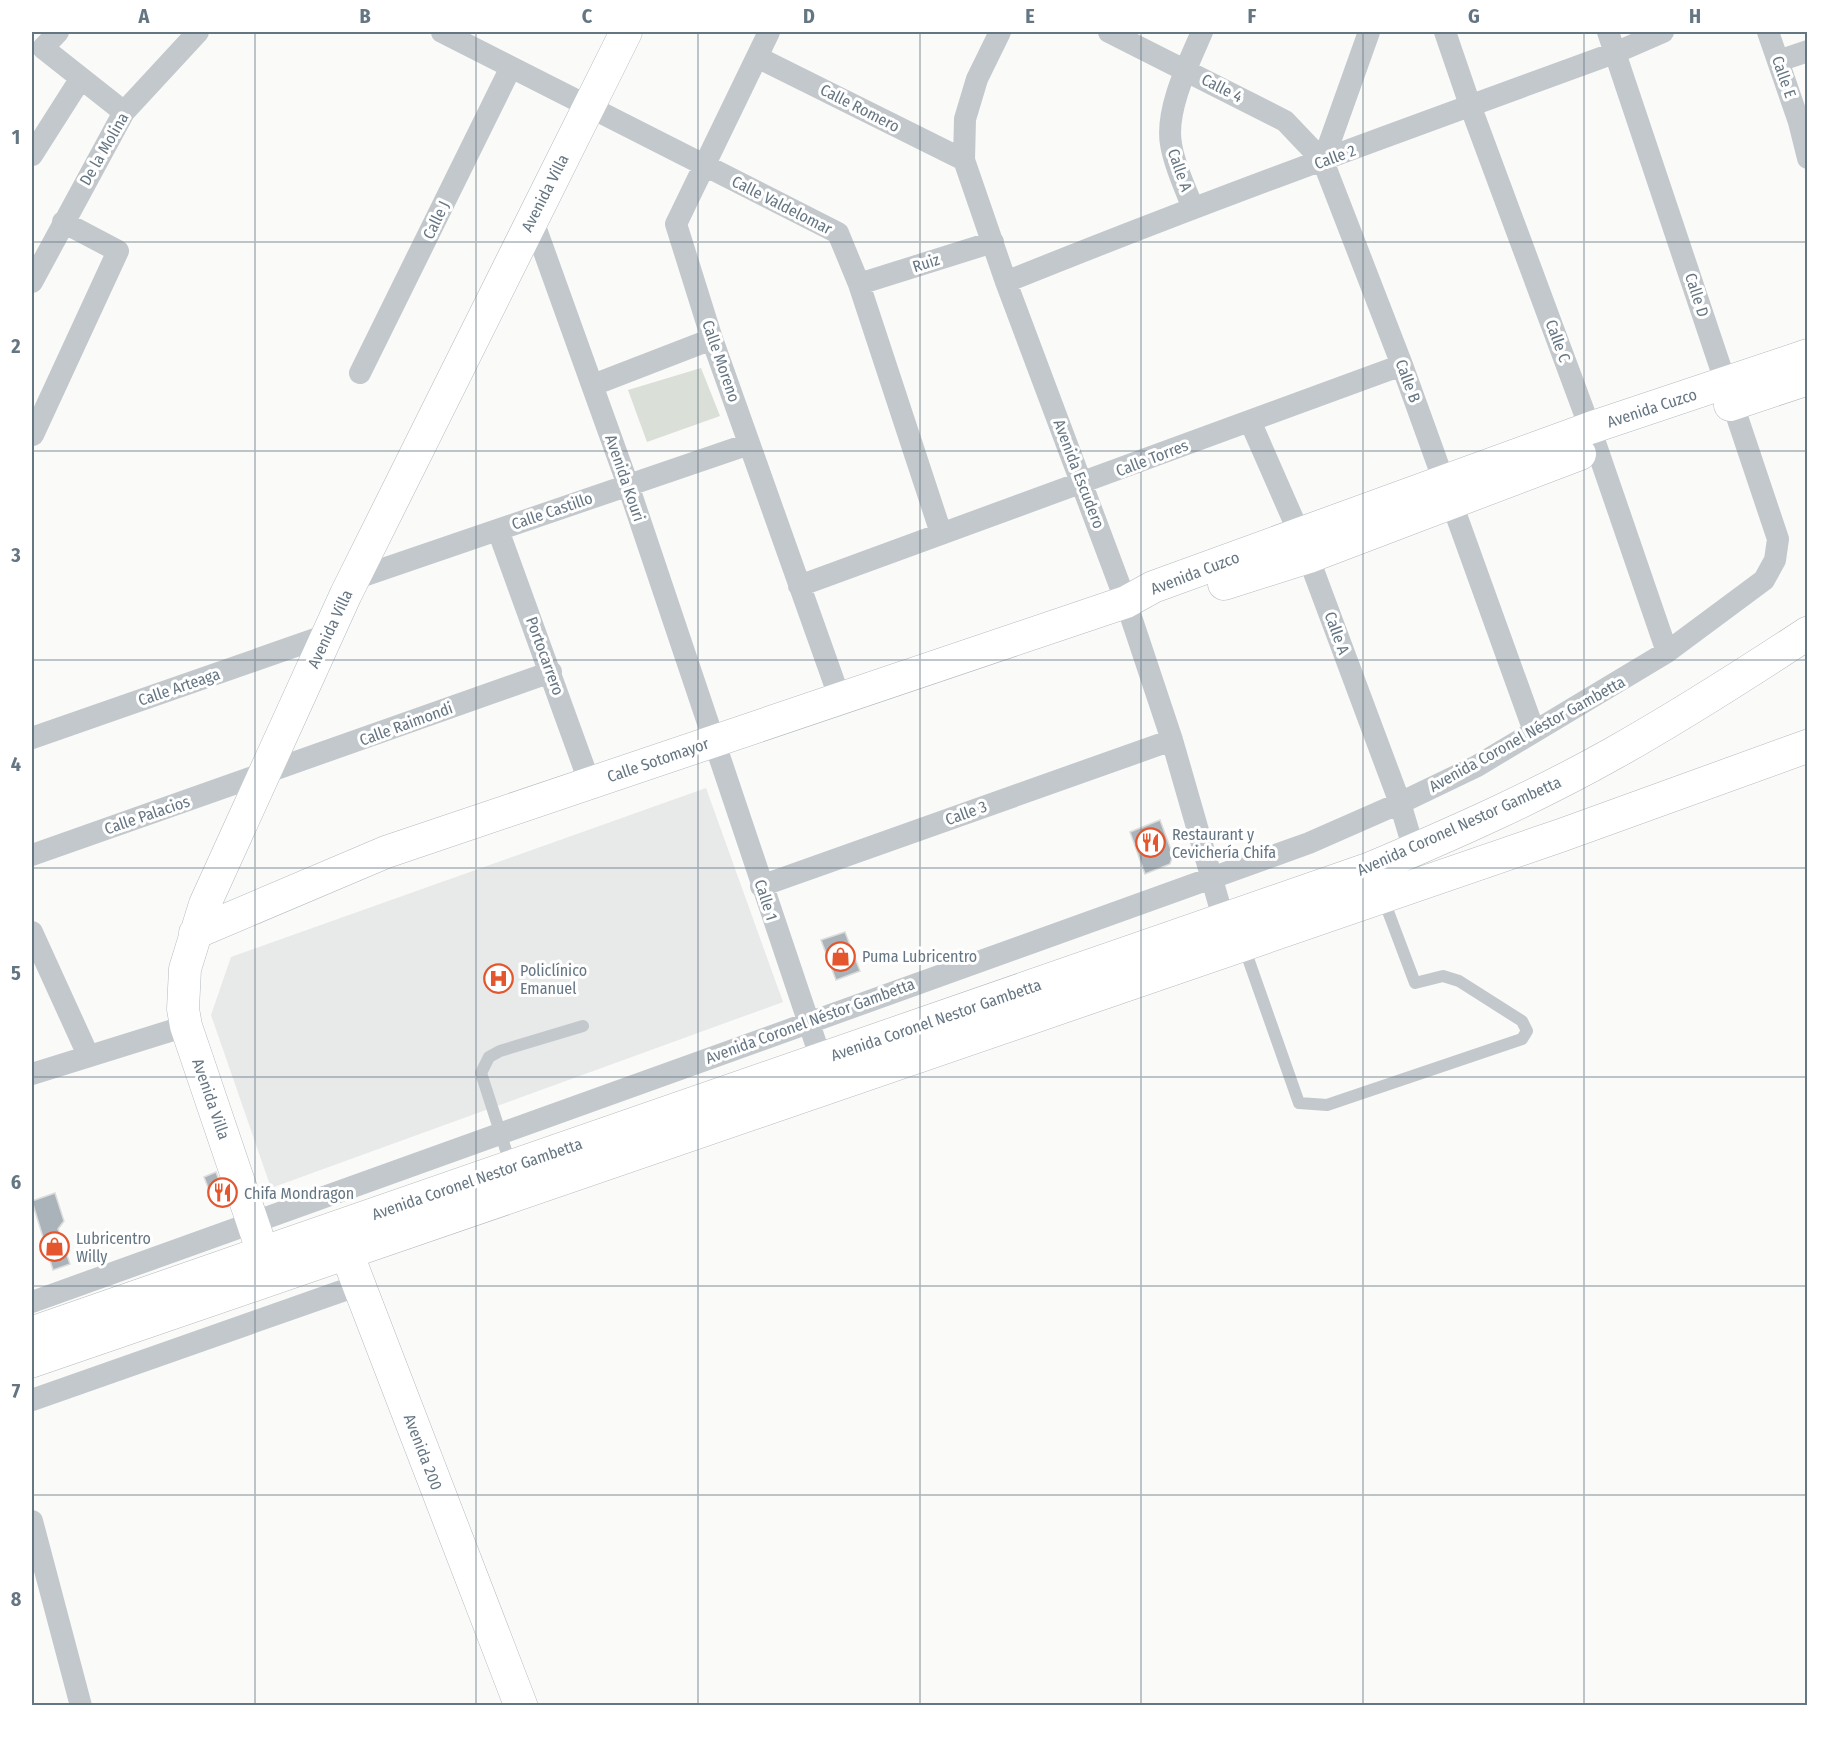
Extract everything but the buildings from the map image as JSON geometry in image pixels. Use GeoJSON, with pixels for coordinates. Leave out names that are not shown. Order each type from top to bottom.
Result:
{"type":"FeatureCollection","features":[{"type":"Feature","properties":{"kind":"main road","name":"Avenida Coronel Nestor Gambetta"},"geometry":{"type":"LineString","coordinates":[[32,1333],[263,1253],[342,1240],[1233,932],[1414,850],[1612,754],[1737,680],[1808,633]]}},
{"type":"Feature","properties":{"kind":"main road","name":"Avenida Coronel Nestor Gambetta"},"geometry":{"type":"LineString","coordinates":[[32,1361],[342,1240],[512,1167],[821,1059],[1233,932],[1382,896],[1562,835],[1808,746]]}},
{"type":"Feature","properties":{"kind":"main road","name":"Avenida 200"},"geometry":{"type":"LineString","coordinates":[[342,1240],[521,1706]]}},
{"type":"Feature","properties":{"kind":"street"},"geometry":{"type":"LineString","coordinates":[[58,32],[43,48],[124,112]]}},
{"type":"Feature","properties":{"kind":"street","name":"De la Molina"},"geometry":{"type":"LineString","coordinates":[[32,282],[124,112],[198,32]]}},
{"type":"Feature","properties":{"kind":"street","name":"Calle Valdelomar"},"geometry":{"type":"LineString","coordinates":[[442,32],[838,234],[859,284],[941,533]]}},
{"type":"Feature","properties":{"kind":"street","name":"Avenida Villa"},"geometry":{"type":"LineString","coordinates":[[263,1253],[186,1026],[183,984],[195,933],[205,904],[327,635],[626,32]]}},
{"type":"Feature","properties":{"kind":"street","name":"Calle Moreno"},"geometry":{"type":"LineString","coordinates":[[769,32],[676,224],[712,339],[840,699]]}},
{"type":"Feature","properties":{"kind":"street","name":"Avenida Escudero"},"geometry":{"type":"LineString","coordinates":[[1000,32],[977,79],[965,119],[964,160],[1006,282],[1126,602],[1172,740],[1212,879],[1233,932]]}},
{"type":"Feature","properties":{"kind":"street","name":"Calle 4"},"geometry":{"type":"LineString","coordinates":[[1109,32],[1285,120],[1323,161]]}},
{"type":"Feature","properties":{"kind":"street","name":"Calle A"},"geometry":{"type":"LineString","coordinates":[[1192,206],[1171,145],[1170,124],[1185,70],[1202,32]]}},
{"type":"Feature","properties":{"kind":"street"},"geometry":{"type":"LineString","coordinates":[[1323,161],[1369,32]]}},
{"type":"Feature","properties":{"kind":"street","name":"Calle C"},"geometry":{"type":"LineString","coordinates":[[1445,32],[1593,438],[1667,652]]}},
{"type":"Feature","properties":{"kind":"street","name":"Calle 2"},"geometry":{"type":"LineString","coordinates":[[1006,282],[1192,206],[1323,161],[1470,105],[1612,42],[1664,32]]}},
{"type":"Feature","properties":{"kind":"street","name":"Calle E"},"geometry":{"type":"LineString","coordinates":[[1768,32],[1799,122],[1808,158]]}},
{"type":"Feature","properties":{"kind":"street","name":"Calle D"},"geometry":{"type":"LineString","coordinates":[[1612,42],[1778,538],[1775,560]]}},
{"type":"Feature","properties":{"kind":"street"},"geometry":{"type":"LineString","coordinates":[[1778,61],[1808,51]]}},
{"type":"Feature","properties":{"kind":"street","name":"Calle Romero"},"geometry":{"type":"LineString","coordinates":[[757,57],[964,160]]}},
{"type":"Feature","properties":{"kind":"street","name":"Calle J"},"geometry":{"type":"LineString","coordinates":[[360,374],[511,67]]}},
{"type":"Feature","properties":{"kind":"street"},"geometry":{"type":"LineString","coordinates":[[32,155],[81,78]]}},
{"type":"Feature","properties":{"kind":"street","name":"Calle B"},"geometry":{"type":"LineString","coordinates":[[1323,161],[1402,365],[1534,731]]}},
{"type":"Feature","properties":{"kind":"street","name":"Avenida Kouri"},"geometry":{"type":"LineString","coordinates":[[532,218],[628,485],[714,740]]}},
{"type":"Feature","properties":{"kind":"street"},"geometry":{"type":"LineString","coordinates":[[33,435],[118,251],[63,222]]}},
{"type":"Feature","properties":{"kind":"street","name":"Ruiz"},"geometry":{"type":"LineString","coordinates":[[859,284],[993,242]]}},
{"type":"Feature","properties":{"kind":"street"},"geometry":{"type":"LineString","coordinates":[[593,385],[712,339]]}},
{"type":"Feature","properties":{"kind":"street","name":"Avenida Cuzco"},"geometry":{"type":"LineString","coordinates":[[1730,394],[1808,355]]}},
{"type":"Feature","properties":{"kind":"street","name":"Calle Torres"},"geometry":{"type":"LineString","coordinates":[[799,586],[1402,365]]}},
{"type":"Feature","properties":{"kind":"street","name":"Avenida Cuzco"},"geometry":{"type":"LineString","coordinates":[[1126,602],[1161,602],[1593,438],[1730,394],[1808,379]]}},
{"type":"Feature","properties":{"kind":"street","name":"Calle A"},"geometry":{"type":"LineString","coordinates":[[1250,421],[1305,546],[1400,803],[1414,850]]}},
{"type":"Feature","properties":{"kind":"street","name":"Calle Castillo"},"geometry":{"type":"LineString","coordinates":[[354,579],[749,444]]}},
{"type":"Feature","properties":{"kind":"street","name":"Portocarrero"},"geometry":{"type":"LineString","coordinates":[[498,530],[590,784]]}},
{"type":"Feature","properties":{"kind":"street","name":"Avenida Coronel Néstor Gambetta"},"geometry":{"type":"LineString","coordinates":[[32,1302],[1308,843],[1477,766],[1667,652],[1764,580],[1775,560]]}},
{"type":"Feature","properties":{"kind":"street","name":"Calle Sotomayor"},"geometry":{"type":"LineString","coordinates":[[195,933],[386,852],[1126,602]]}},
{"type":"Feature","properties":{"kind":"street","name":"Calle Arteaga"},"geometry":{"type":"LineString","coordinates":[[32,738],[327,635]]}},
{"type":"Feature","properties":{"kind":"street","name":"Calle Raimondi"},"geometry":{"type":"LineString","coordinates":[[262,776],[551,672]]}},
{"type":"Feature","properties":{"kind":"street","name":"Calle 1"},"geometry":{"type":"LineString","coordinates":[[714,740],[806,1022],[821,1059]]}},
{"type":"Feature","properties":{"kind":"street","name":"Calle 3"},"geometry":{"type":"LineString","coordinates":[[761,886],[1172,740]]}},
{"type":"Feature","properties":{"kind":"street","name":"Calle Palacios"},"geometry":{"type":"LineString","coordinates":[[32,855],[262,776]]}},
{"type":"Feature","properties":{"kind":"street"},"geometry":{"type":"LineString","coordinates":[[34,947],[88,1055]]}},
{"type":"Feature","properties":{"kind":"street"},"geometry":{"type":"LineString","coordinates":[[32,1074],[186,1026]]}},
{"type":"Feature","properties":{"kind":"street","name":"Avenida 200"},"geometry":{"type":"LineString","coordinates":[[325,1198],[342,1240]]}},
{"type":"Feature","properties":{"kind":"street"},"geometry":{"type":"LineString","coordinates":[[32,1400],[358,1285]]}},
{"type":"Feature","properties":{"kind":"street"},"geometry":{"type":"LineString","coordinates":[[32,1521],[81,1706]]}},
{"type":"Feature","properties":{"kind":"lane"},"geometry":{"type":"LineString","coordinates":[[1233,932],[1299,1103],[1327,1105],[1522,1039],[1527,1031],[1522,1021],[1459,981],[1443,976],[1415,983],[1382,896]]}},
{"type":"Feature","properties":{"kind":"lane"},"geometry":{"type":"LineString","coordinates":[[512,1167],[481,1073],[483,1064],[500,1051],[583,1026]]}},
{"type":"Feature","properties":{"kind":"shaded area"},"geometry":{"type":"Polygon","coordinates":[[[701,368],[720,416],[647,442],[628,390],[701,368]]]}},
{"type":"Feature","properties":{"kind":"shaded area","name":"Policlínico Emanuel"},"geometry":{"type":"Polygon","coordinates":[[[706,788],[783,1002],[271,1188],[211,1015],[231,957],[706,788]]]}},
{"type":"Feature","properties":{"kind":"place","name":"Restaurant y Cevichería Chifa"},"geometry":{"type":"Point","coordinates":[1151,843]}},
{"type":"Feature","properties":{"kind":"place","name":"Puma Lubricentro"},"geometry":{"type":"Point","coordinates":[841,956]}},
{"type":"Feature","properties":{"kind":"place","name":"Policlínico Emanuel"},"geometry":{"type":"Point","coordinates":[499,979]}},
{"type":"Feature","properties":{"kind":"place","name":"Chifa Mondragon"},"geometry":{"type":"Point","coordinates":[223,1193]}},
{"type":"Feature","properties":{"kind":"place","name":"Lubricentro Willy"},"geometry":{"type":"Point","coordinates":[55,1247]}}]}
